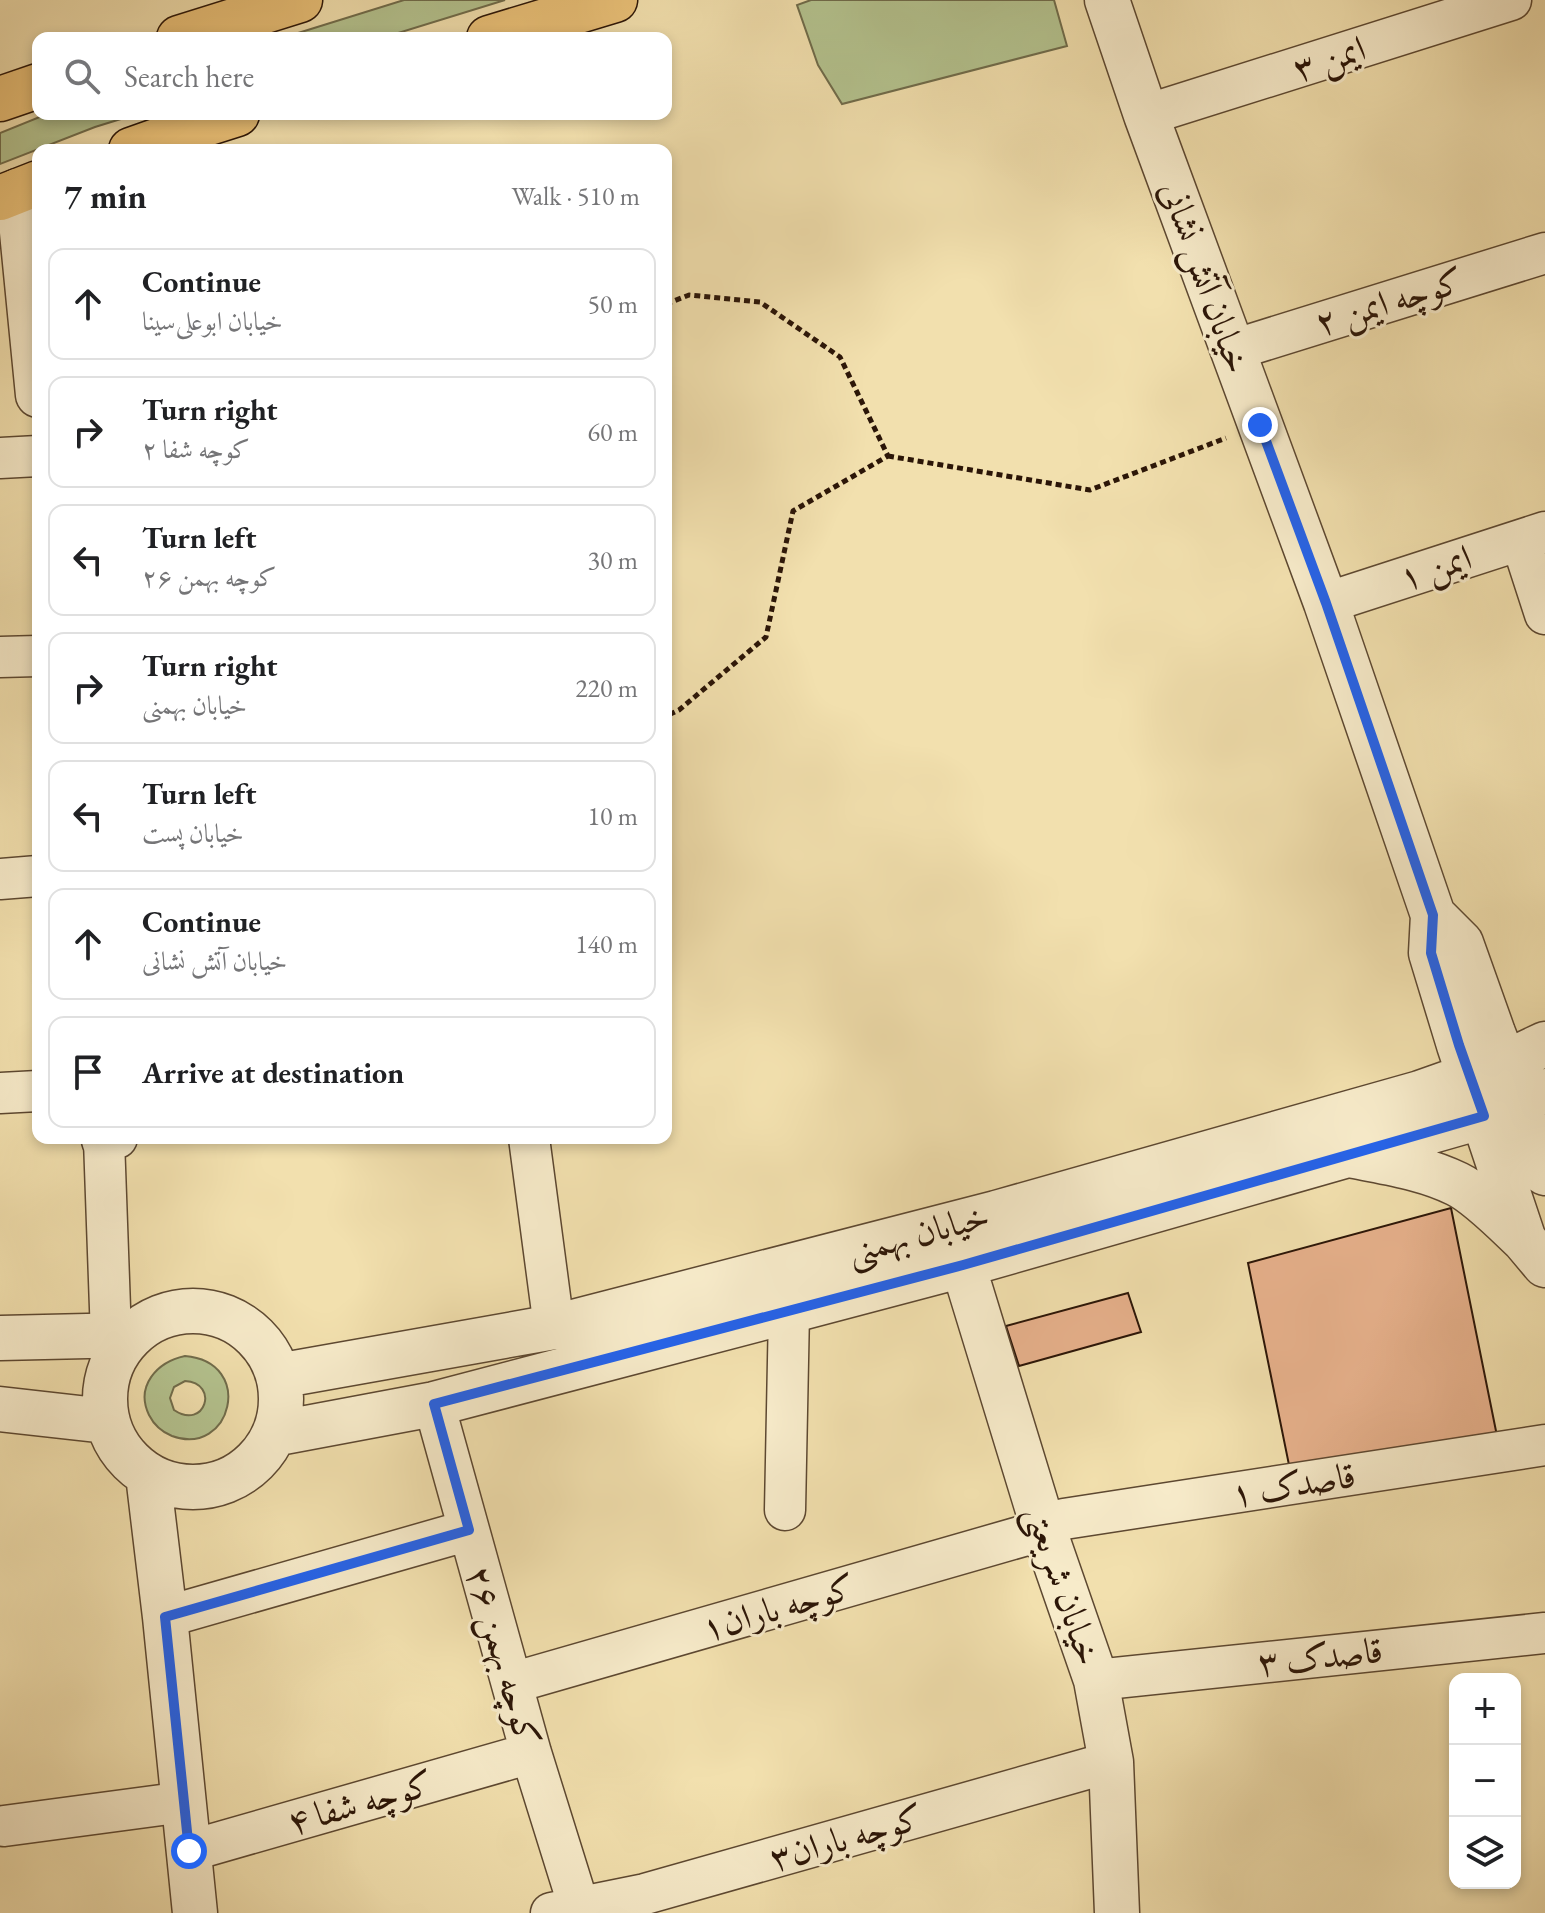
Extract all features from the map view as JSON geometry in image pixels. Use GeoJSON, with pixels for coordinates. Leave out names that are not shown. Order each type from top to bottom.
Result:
{"type":"FeatureCollection","features":[{"type":"Feature","properties":{"kind":"main road"},"geometry":{"type":"LineString","coordinates":[[197,22],[300,0]]}},
{"type":"Feature","properties":{"kind":"main road"},"geometry":{"type":"LineString","coordinates":[[509,32],[615,0]]}},
{"type":"Feature","properties":{"kind":"main road"},"geometry":{"type":"LineString","coordinates":[[0,99],[32,88]]}},
{"type":"Feature","properties":{"kind":"main road"},"geometry":{"type":"LineString","coordinates":[[149,144],[219,120]]}},
{"type":"Feature","properties":{"kind":"street","name":"خیابان آتش نشانی"},"geometry":{"type":"LineString","coordinates":[[1107,0],[1146,115],[1326,603],[1433,915],[1431,953],[1505,1090]]}},
{"type":"Feature","properties":{"kind":"street","name":"ایمن ۳"},"geometry":{"type":"LineString","coordinates":[[1146,115],[1511,0]]}},
{"type":"Feature","properties":{"kind":"street"},"geometry":{"type":"LineString","coordinates":[[19,191],[32,331]]}},
{"type":"Feature","properties":{"kind":"street","name":"کوچه ایمن ۲"},"geometry":{"type":"LineString","coordinates":[[1233,350],[1545,253]]}},
{"type":"Feature","properties":{"kind":"street"},"geometry":{"type":"LineString","coordinates":[[0,458],[32,456]]}},
{"type":"Feature","properties":{"kind":"street"},"geometry":{"type":"LineString","coordinates":[[1533,536],[1545,614]]}},
{"type":"Feature","properties":{"kind":"street","name":"ایمن ۱"},"geometry":{"type":"LineString","coordinates":[[1326,603],[1533,536]]}},
{"type":"Feature","properties":{"kind":"street"},"geometry":{"type":"LineString","coordinates":[[0,657],[32,656]]}},
{"type":"Feature","properties":{"kind":"street"},"geometry":{"type":"LineString","coordinates":[[0,879],[32,876]]}},
{"type":"Feature","properties":{"kind":"street","name":"خیابان بهمنی"},"geometry":{"type":"LineString","coordinates":[[274,1434],[434,1404],[963,1265],[1348,1155],[1505,1090],[1545,1044]]}},
{"type":"Feature","properties":{"kind":"street"},"geometry":{"type":"LineString","coordinates":[[1505,1090],[1545,1173]]}},
{"type":"Feature","properties":{"kind":"street"},"geometry":{"type":"LineString","coordinates":[[1505,1090],[1535,1253]]}},
{"type":"Feature","properties":{"kind":"street","name":"خیابان بهمنی"},"geometry":{"type":"LineString","coordinates":[[278,1376],[554,1327],[996,1213],[1420,1093],[1505,1090]]}},
{"type":"Feature","properties":{"kind":"street"},"geometry":{"type":"LineString","coordinates":[[0,1093],[32,1091]]}},
{"type":"Feature","properties":{"kind":"street"},"geometry":{"type":"LineString","coordinates":[[0,1338],[121,1336],[177,1312],[204,1311],[229,1319],[251,1332],[268,1352],[278,1376],[280,1415],[274,1434],[261,1455],[243,1472],[220,1483],[196,1487],[171,1484],[148,1475],[127,1458],[112,1435],[106,1421],[105,1383],[121,1336],[108,1246],[108,1144]]}},
{"type":"Feature","properties":{"kind":"street"},"geometry":{"type":"LineString","coordinates":[[530,1144],[554,1327]]}},
{"type":"Feature","properties":{"kind":"street"},"geometry":{"type":"LineString","coordinates":[[1348,1155],[1406,1166],[1459,1185],[1492,1211],[1535,1253]]}},
{"type":"Feature","properties":{"kind":"street","name":"خیابان شریعتی"},"geometry":{"type":"LineString","coordinates":[[963,1265],[1044,1530],[1096,1680],[1111,1762],[1117,1913]]}},
{"type":"Feature","properties":{"kind":"street"},"geometry":{"type":"LineString","coordinates":[[785,1510],[789,1311]]}},
{"type":"Feature","properties":{"kind":"street","name":"کوچه بهمن ۲۶"},"geometry":{"type":"LineString","coordinates":[[434,1404],[531,1753],[565,1910]]}},
{"type":"Feature","properties":{"kind":"street"},"geometry":{"type":"LineString","coordinates":[[0,1409],[106,1421]]}},
{"type":"Feature","properties":{"kind":"street","name":"قاصدک ۱"},"geometry":{"type":"LineString","coordinates":[[1044,1530],[1064,1519],[1545,1445]]}},
{"type":"Feature","properties":{"kind":"street"},"geometry":{"type":"LineString","coordinates":[[148,1475],[195,1913]]}},
{"type":"Feature","properties":{"kind":"street"},"geometry":{"type":"LineString","coordinates":[[165,1617],[469,1530]]}},
{"type":"Feature","properties":{"kind":"street","name":"کوچه باران۱"},"geometry":{"type":"LineString","coordinates":[[512,1683],[1044,1530]]}},
{"type":"Feature","properties":{"kind":"street","name":"قاصدک ۳"},"geometry":{"type":"LineString","coordinates":[[1096,1680],[1545,1633]]}},
{"type":"Feature","properties":{"kind":"street","name":"کوچه شفا ۴"},"geometry":{"type":"LineString","coordinates":[[189,1851],[531,1753]]}},
{"type":"Feature","properties":{"kind":"street","name":"کوچه باران۳"},"geometry":{"type":"LineString","coordinates":[[565,1910],[647,1903],[1111,1762]]}},
{"type":"Feature","properties":{"kind":"street"},"geometry":{"type":"LineString","coordinates":[[4,1826],[184,1802]]}},
{"type":"Feature","properties":{"kind":"path"},"geometry":{"type":"LineString","coordinates":[[672,302],[689,295],[760,302],[840,357],[888,456]]}},
{"type":"Feature","properties":{"kind":"path"},"geometry":{"type":"LineString","coordinates":[[672,713],[766,637],[793,511],[888,456],[1090,490],[1260,425]]}},
{"type":"Feature","properties":{"kind":"green space"},"geometry":{"type":"Polygon","coordinates":[[[404,0],[505,0],[401,32],[301,32],[404,0]]]}},
{"type":"Feature","properties":{"kind":"green space"},"geometry":{"type":"Polygon","coordinates":[[[811,0],[1054,0],[1067,46],[842,104],[818,65],[797,5],[811,0]]]}},
{"type":"Feature","properties":{"kind":"green space"},"geometry":{"type":"Polygon","coordinates":[[[32,120],[118,120],[51,144],[32,144],[32,152],[0,164],[0,133],[32,120]]]}},
{"type":"Feature","properties":{"kind":"green space"},"geometry":{"type":"Polygon","coordinates":[[[185,1356],[207,1362],[221,1374],[228,1390],[227,1406],[221,1422],[209,1434],[192,1439],[172,1436],[159,1428],[149,1415],[145,1404],[147,1385],[158,1370],[185,1356]],[[185,1381],[174,1387],[170,1398],[174,1410],[185,1415],[200,1411],[205,1397],[196,1384],[185,1381]]]}},
{"type":"Feature","properties":{"kind":"building"},"geometry":{"type":"Polygon","coordinates":[[[1451,1208],[1497,1436],[1289,1465],[1248,1263],[1451,1208]]]}},
{"type":"Feature","properties":{"kind":"building"},"geometry":{"type":"Polygon","coordinates":[[[1128,1293],[1141,1332],[1019,1366],[1006,1326],[1128,1293]]]}},
{"type":"Feature","properties":{"kind":"route"},"geometry":{"type":"LineString","coordinates":[[189,1851],[165,1617],[469,1530],[434,1404],[963,1265],[1484,1116],[1431,953],[1433,915],[1326,603],[1260,425]]}}]}
